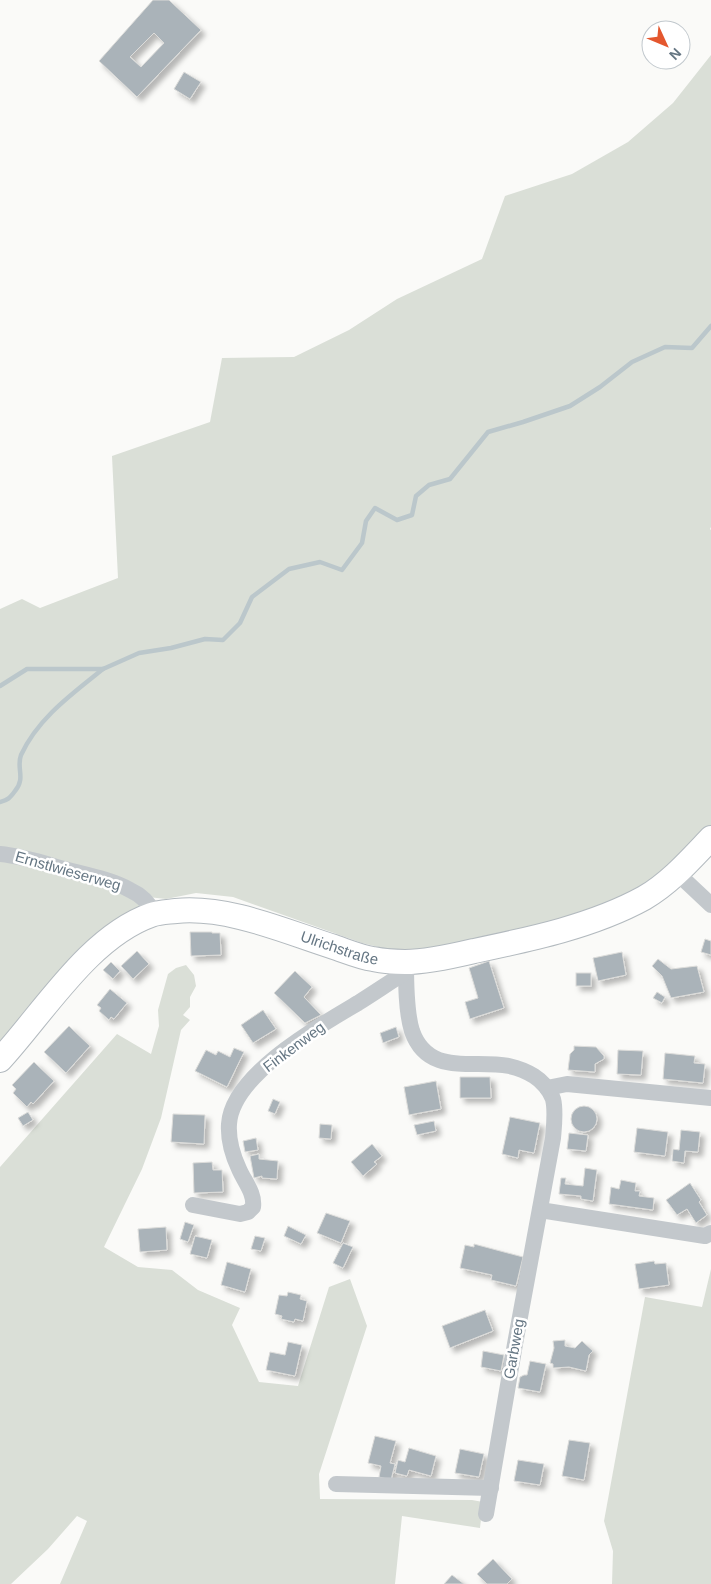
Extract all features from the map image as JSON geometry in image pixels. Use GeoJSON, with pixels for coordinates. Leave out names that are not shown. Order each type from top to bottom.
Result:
{"type":"FeatureCollection","features":[{"type":"Feature","properties":{"kind":"street","name":"Ulrichstraße"},"geometry":{"type":"LineString","coordinates":[[0,1060],[74,973],[97,950],[116,933],[136,921],[154,914],[193,910],[219,912],[371,959],[406,967],[501,946],[604,916],[646,897],[677,873],[711,838]]}},
{"type":"Feature","properties":{"kind":"street","name":"Ernstlwieserweg"},"geometry":{"type":"LineString","coordinates":[[0,854],[40,862],[111,882],[130,890],[142,898],[150,906],[154,914]]}},
{"type":"Feature","properties":{"kind":"street"},"geometry":{"type":"LineString","coordinates":[[677,873],[711,904]]}},
{"type":"Feature","properties":{"kind":"street"},"geometry":{"type":"LineString","coordinates":[[406,967],[412,1031],[427,1053],[436,1059],[449,1063],[509,1066],[538,1078],[547,1088],[567,1084],[711,1098]]}},
{"type":"Feature","properties":{"kind":"street","name":"Finkenweg"},"geometry":{"type":"LineString","coordinates":[[193,1205],[240,1214],[248,1212],[253,1207],[254,1202],[250,1190],[238,1168],[232,1148],[229,1125],[233,1108],[244,1089],[283,1051],[406,967]]}},
{"type":"Feature","properties":{"kind":"street","name":"Garbweg"},"geometry":{"type":"LineString","coordinates":[[486,1514],[553,1138],[553,1100],[547,1088]]}},
{"type":"Feature","properties":{"kind":"street"},"geometry":{"type":"LineString","coordinates":[[540,1210],[705,1236],[711,1233]]}},
{"type":"Feature","properties":{"kind":"street"},"geometry":{"type":"LineString","coordinates":[[336,1484],[491,1488]]}},
{"type":"Feature","properties":{"kind":"shaded area"},"geometry":{"type":"Polygon","coordinates":[[[711,55],[711,828],[642,891],[609,905],[485,941],[399,952],[362,943],[233,897],[196,893],[166,899],[148,897],[140,904],[140,908],[0,1051],[0,609],[22,599],[40,608],[118,578],[112,456],[210,422],[222,358],[294,357],[349,330],[397,299],[482,259],[505,196],[572,174],[628,142],[673,103],[711,55]]]}},
{"type":"Feature","properties":{"kind":"shaded area"},"geometry":{"type":"Polygon","coordinates":[[[186,965],[194,975],[196,986],[190,997],[190,1007],[183,1015],[190,1020],[181,1030],[161,1118],[142,1169],[104,1247],[138,1267],[172,1270],[198,1290],[240,1308],[232,1325],[259,1382],[298,1386],[329,1287],[350,1279],[367,1326],[319,1474],[320,1499],[472,1500],[483,1502],[480,1528],[402,1516],[395,1584],[60,1584],[87,1521],[77,1516],[48,1549],[11,1584],[0,1584],[0,1167],[117,1034],[151,1054],[159,1026],[158,1010],[168,974],[176,968],[186,965]]]}},
{"type":"Feature","properties":{"kind":"shaded area"},"geometry":{"type":"Polygon","coordinates":[[[711,1269],[711,1584],[612,1584],[613,1551],[604,1521],[645,1297],[702,1307],[711,1269]]]}},
{"type":"Feature","properties":{"kind":"building"},"geometry":{"type":"Polygon","coordinates":[[[153,0],[169,0],[201,30],[137,97],[99,61],[153,0]],[[154,33],[130,57],[141,67],[164,43],[154,33]]]}},
{"type":"Feature","properties":{"kind":"building"},"geometry":{"type":"Polygon","coordinates":[[[184,72],[201,82],[190,99],[174,89],[184,72]]]}},
{"type":"Feature","properties":{"kind":"building"},"geometry":{"type":"Polygon","coordinates":[[[190,932],[220,933],[221,955],[191,956],[190,932]]]}},
{"type":"Feature","properties":{"kind":"building"},"geometry":{"type":"Polygon","coordinates":[[[705,939],[711,941],[711,955],[701,952],[705,939]]]}},
{"type":"Feature","properties":{"kind":"building"},"geometry":{"type":"Polygon","coordinates":[[[137,951],[149,964],[133,979],[121,966],[137,951]]]}},
{"type":"Feature","properties":{"kind":"building"},"geometry":{"type":"Polygon","coordinates":[[[622,952],[626,975],[598,981],[593,958],[622,952]]]}},
{"type":"Feature","properties":{"kind":"building"},"geometry":{"type":"Polygon","coordinates":[[[658,959],[671,969],[697,966],[704,992],[671,998],[662,976],[652,966],[658,959]]]}},
{"type":"Feature","properties":{"kind":"building"},"geometry":{"type":"Polygon","coordinates":[[[489,961],[504,1008],[470,1019],[465,1002],[478,998],[469,968],[489,961]]]}},
{"type":"Feature","properties":{"kind":"building"},"geometry":{"type":"Polygon","coordinates":[[[111,962],[120,971],[113,979],[103,970],[111,962]]]}},
{"type":"Feature","properties":{"kind":"building"},"geometry":{"type":"Polygon","coordinates":[[[295,971],[312,987],[304,997],[321,1015],[305,1023],[274,993],[295,971]]]}},
{"type":"Feature","properties":{"kind":"building"},"geometry":{"type":"Polygon","coordinates":[[[576,973],[591,973],[591,986],[576,986],[576,973]]]}},
{"type":"Feature","properties":{"kind":"building"},"geometry":{"type":"Polygon","coordinates":[[[110,989],[127,1003],[114,1019],[111,1017],[109,1020],[99,1011],[101,1008],[97,1005],[110,989]]]}},
{"type":"Feature","properties":{"kind":"building"},"geometry":{"type":"Polygon","coordinates":[[[657,992],[665,997],[662,1003],[653,998],[657,992]]]}},
{"type":"Feature","properties":{"kind":"building"},"geometry":{"type":"Polygon","coordinates":[[[263,1010],[276,1029],[253,1043],[241,1025],[263,1010]]]}},
{"type":"Feature","properties":{"kind":"building"},"geometry":{"type":"Polygon","coordinates":[[[69,1026],[90,1046],[66,1073],[44,1052],[69,1026]]]}},
{"type":"Feature","properties":{"kind":"building"},"geometry":{"type":"Polygon","coordinates":[[[396,1027],[399,1037],[383,1043],[380,1033],[396,1027]]]}},
{"type":"Feature","properties":{"kind":"building"},"geometry":{"type":"Polygon","coordinates":[[[574,1046],[596,1047],[604,1056],[604,1059],[595,1064],[595,1072],[568,1070],[570,1054],[574,1050],[574,1046]]]}},
{"type":"Feature","properties":{"kind":"building"},"geometry":{"type":"Polygon","coordinates":[[[234,1048],[244,1052],[227,1087],[195,1071],[206,1050],[216,1055],[218,1051],[230,1057],[234,1048]]]}},
{"type":"Feature","properties":{"kind":"building"},"geometry":{"type":"Polygon","coordinates":[[[618,1050],[643,1051],[641,1075],[617,1074],[618,1050]]]}},
{"type":"Feature","properties":{"kind":"building"},"geometry":{"type":"Polygon","coordinates":[[[665,1053],[695,1056],[694,1063],[705,1064],[703,1083],[663,1079],[665,1053]]]}},
{"type":"Feature","properties":{"kind":"building"},"geometry":{"type":"Polygon","coordinates":[[[34,1062],[54,1081],[33,1104],[31,1102],[27,1107],[13,1093],[16,1089],[12,1085],[34,1062]]]}},
{"type":"Feature","properties":{"kind":"building"},"geometry":{"type":"Polygon","coordinates":[[[460,1077],[490,1077],[491,1098],[460,1098],[460,1077]]]}},
{"type":"Feature","properties":{"kind":"building"},"geometry":{"type":"Polygon","coordinates":[[[436,1081],[441,1109],[409,1115],[404,1087],[436,1081]]]}},
{"type":"Feature","properties":{"kind":"building"},"geometry":{"type":"Polygon","coordinates":[[[273,1099],[280,1102],[275,1114],[268,1111],[273,1099]]]}},
{"type":"Feature","properties":{"kind":"building"},"geometry":{"type":"Polygon","coordinates":[[[584,1106],[593,1110],[597,1119],[593,1128],[584,1132],[575,1128],[571,1119],[575,1110],[584,1106]]]}},
{"type":"Feature","properties":{"kind":"building"},"geometry":{"type":"Polygon","coordinates":[[[28,1112],[33,1120],[23,1126],[18,1118],[28,1112]]]}},
{"type":"Feature","properties":{"kind":"building"},"geometry":{"type":"Polygon","coordinates":[[[173,1114],[205,1115],[204,1144],[171,1142],[173,1114]]]}},
{"type":"Feature","properties":{"kind":"building"},"geometry":{"type":"Polygon","coordinates":[[[510,1117],[540,1123],[534,1153],[519,1150],[518,1158],[502,1154],[510,1117]]]}},
{"type":"Feature","properties":{"kind":"building"},"geometry":{"type":"Polygon","coordinates":[[[434,1121],[436,1131],[417,1135],[414,1125],[434,1121]]]}},
{"type":"Feature","properties":{"kind":"building"},"geometry":{"type":"Polygon","coordinates":[[[320,1124],[332,1125],[331,1139],[319,1138],[320,1124]]]}},
{"type":"Feature","properties":{"kind":"building"},"geometry":{"type":"Polygon","coordinates":[[[637,1128],[668,1132],[665,1156],[634,1152],[637,1128]]]}},
{"type":"Feature","properties":{"kind":"building"},"geometry":{"type":"Polygon","coordinates":[[[681,1130],[700,1132],[698,1152],[685,1151],[684,1163],[672,1161],[673,1149],[679,1150],[681,1130]]]}},
{"type":"Feature","properties":{"kind":"building"},"geometry":{"type":"Polygon","coordinates":[[[569,1133],[588,1135],[586,1151],[567,1149],[569,1133]]]}},
{"type":"Feature","properties":{"kind":"building"},"geometry":{"type":"Polygon","coordinates":[[[256,1138],[258,1150],[245,1152],[243,1141],[256,1138]]]}},
{"type":"Feature","properties":{"kind":"building"},"geometry":{"type":"Polygon","coordinates":[[[372,1144],[382,1156],[374,1162],[377,1164],[363,1176],[351,1162],[372,1144]]]}},
{"type":"Feature","properties":{"kind":"building"},"geometry":{"type":"Polygon","coordinates":[[[259,1154],[259,1159],[278,1161],[277,1179],[262,1178],[262,1176],[254,1178],[250,1156],[259,1154]]]}},
{"type":"Feature","properties":{"kind":"building"},"geometry":{"type":"Polygon","coordinates":[[[212,1162],[213,1170],[222,1170],[223,1192],[194,1193],[193,1163],[212,1162]]]}},
{"type":"Feature","properties":{"kind":"building"},"geometry":{"type":"Polygon","coordinates":[[[585,1168],[597,1170],[593,1201],[581,1199],[581,1196],[559,1194],[561,1178],[566,1178],[565,1184],[583,1186],[585,1168]]]}},
{"type":"Feature","properties":{"kind":"building"},"geometry":{"type":"Polygon","coordinates":[[[621,1180],[636,1183],[635,1191],[640,1191],[639,1196],[654,1198],[653,1210],[609,1204],[611,1187],[619,1189],[621,1180]]]}},
{"type":"Feature","properties":{"kind":"building"},"geometry":{"type":"Polygon","coordinates":[[[690,1183],[701,1200],[699,1202],[707,1215],[696,1223],[687,1209],[677,1215],[666,1200],[690,1183]]]}},
{"type":"Feature","properties":{"kind":"building"},"geometry":{"type":"Polygon","coordinates":[[[326,1213],[350,1221],[341,1243],[317,1233],[326,1213]]]}},
{"type":"Feature","properties":{"kind":"building"},"geometry":{"type":"Polygon","coordinates":[[[185,1222],[194,1225],[188,1242],[180,1239],[185,1222]]]}},
{"type":"Feature","properties":{"kind":"building"},"geometry":{"type":"Polygon","coordinates":[[[288,1226],[306,1235],[301,1244],[284,1236],[288,1226]]]}},
{"type":"Feature","properties":{"kind":"building"},"geometry":{"type":"Polygon","coordinates":[[[166,1227],[167,1250],[140,1252],[138,1229],[166,1227]]]}},
{"type":"Feature","properties":{"kind":"building"},"geometry":{"type":"Polygon","coordinates":[[[195,1236],[212,1240],[207,1258],[190,1254],[195,1236]]]}},
{"type":"Feature","properties":{"kind":"building"},"geometry":{"type":"Polygon","coordinates":[[[255,1236],[265,1238],[261,1251],[251,1249],[255,1236]]]}},
{"type":"Feature","properties":{"kind":"building"},"geometry":{"type":"Polygon","coordinates":[[[343,1243],[353,1247],[343,1268],[333,1263],[343,1243]]]}},
{"type":"Feature","properties":{"kind":"building"},"geometry":{"type":"Polygon","coordinates":[[[474,1244],[523,1257],[516,1286],[491,1280],[492,1275],[460,1268],[465,1245],[474,1247],[474,1244]]]}},
{"type":"Feature","properties":{"kind":"building"},"geometry":{"type":"Polygon","coordinates":[[[654,1261],[655,1264],[666,1263],[669,1285],[639,1289],[635,1264],[654,1261]]]}},
{"type":"Feature","properties":{"kind":"building"},"geometry":{"type":"Polygon","coordinates":[[[227,1262],[251,1269],[245,1292],[221,1285],[227,1262]]]}},
{"type":"Feature","properties":{"kind":"building"},"geometry":{"type":"Polygon","coordinates":[[[288,1292],[301,1295],[300,1299],[307,1301],[303,1321],[295,1319],[294,1322],[281,1319],[282,1316],[275,1314],[279,1295],[287,1296],[288,1292]]]}},
{"type":"Feature","properties":{"kind":"building"},"geometry":{"type":"Polygon","coordinates":[[[485,1310],[493,1331],[450,1348],[442,1326],[485,1310]]]}},
{"type":"Feature","properties":{"kind":"building"},"geometry":{"type":"Polygon","coordinates":[[[565,1340],[565,1346],[575,1348],[582,1341],[593,1351],[589,1355],[586,1371],[569,1367],[553,1368],[553,1364],[550,1363],[554,1348],[553,1341],[565,1340]]]}},
{"type":"Feature","properties":{"kind":"building"},"geometry":{"type":"Polygon","coordinates":[[[288,1342],[302,1345],[295,1376],[266,1370],[270,1352],[285,1355],[288,1342]]]}},
{"type":"Feature","properties":{"kind":"building"},"geometry":{"type":"Polygon","coordinates":[[[483,1351],[504,1355],[501,1371],[481,1367],[483,1351]]]}},
{"type":"Feature","properties":{"kind":"building"},"geometry":{"type":"Polygon","coordinates":[[[530,1361],[546,1364],[540,1392],[518,1388],[520,1377],[527,1375],[530,1361]]]}},
{"type":"Feature","properties":{"kind":"building"},"geometry":{"type":"Polygon","coordinates":[[[375,1436],[396,1441],[390,1463],[395,1464],[391,1480],[379,1477],[381,1466],[368,1463],[375,1436]]]}},
{"type":"Feature","properties":{"kind":"building"},"geometry":{"type":"Polygon","coordinates":[[[569,1440],[590,1443],[584,1480],[562,1476],[569,1440]]]}},
{"type":"Feature","properties":{"kind":"building"},"geometry":{"type":"Polygon","coordinates":[[[409,1448],[436,1456],[431,1476],[409,1470],[407,1476],[395,1473],[398,1460],[405,1462],[409,1448]]]}},
{"type":"Feature","properties":{"kind":"building"},"geometry":{"type":"Polygon","coordinates":[[[460,1449],[484,1454],[479,1477],[455,1473],[460,1449]]]}},
{"type":"Feature","properties":{"kind":"building"},"geometry":{"type":"Polygon","coordinates":[[[518,1460],[544,1464],[540,1485],[514,1481],[518,1460]]]}},
{"type":"Feature","properties":{"kind":"building"},"geometry":{"type":"Polygon","coordinates":[[[493,1559],[512,1579],[507,1584],[487,1584],[477,1574],[493,1559]]]}},
{"type":"Feature","properties":{"kind":"building"},"geometry":{"type":"Polygon","coordinates":[[[452,1575],[464,1584],[444,1584],[452,1575]]]}},
{"type":"Feature","properties":{"kind":"waterway"},"geometry":{"type":"LineString","coordinates":[[0,686],[27,669],[103,669],[139,653],[171,648],[205,639],[223,640],[240,623],[252,597],[289,569],[320,562],[342,570],[362,543],[366,521],[375,508],[397,520],[412,515],[416,496],[429,485],[450,479],[488,432],[570,406],[600,387],[632,362],[665,347],[692,348],[711,326]]}},
{"type":"Feature","properties":{"kind":"waterway"},"geometry":{"type":"LineString","coordinates":[[0,802],[9,798],[18,786],[20,782],[21,755],[37,729],[46,718],[103,669]]}}]}
